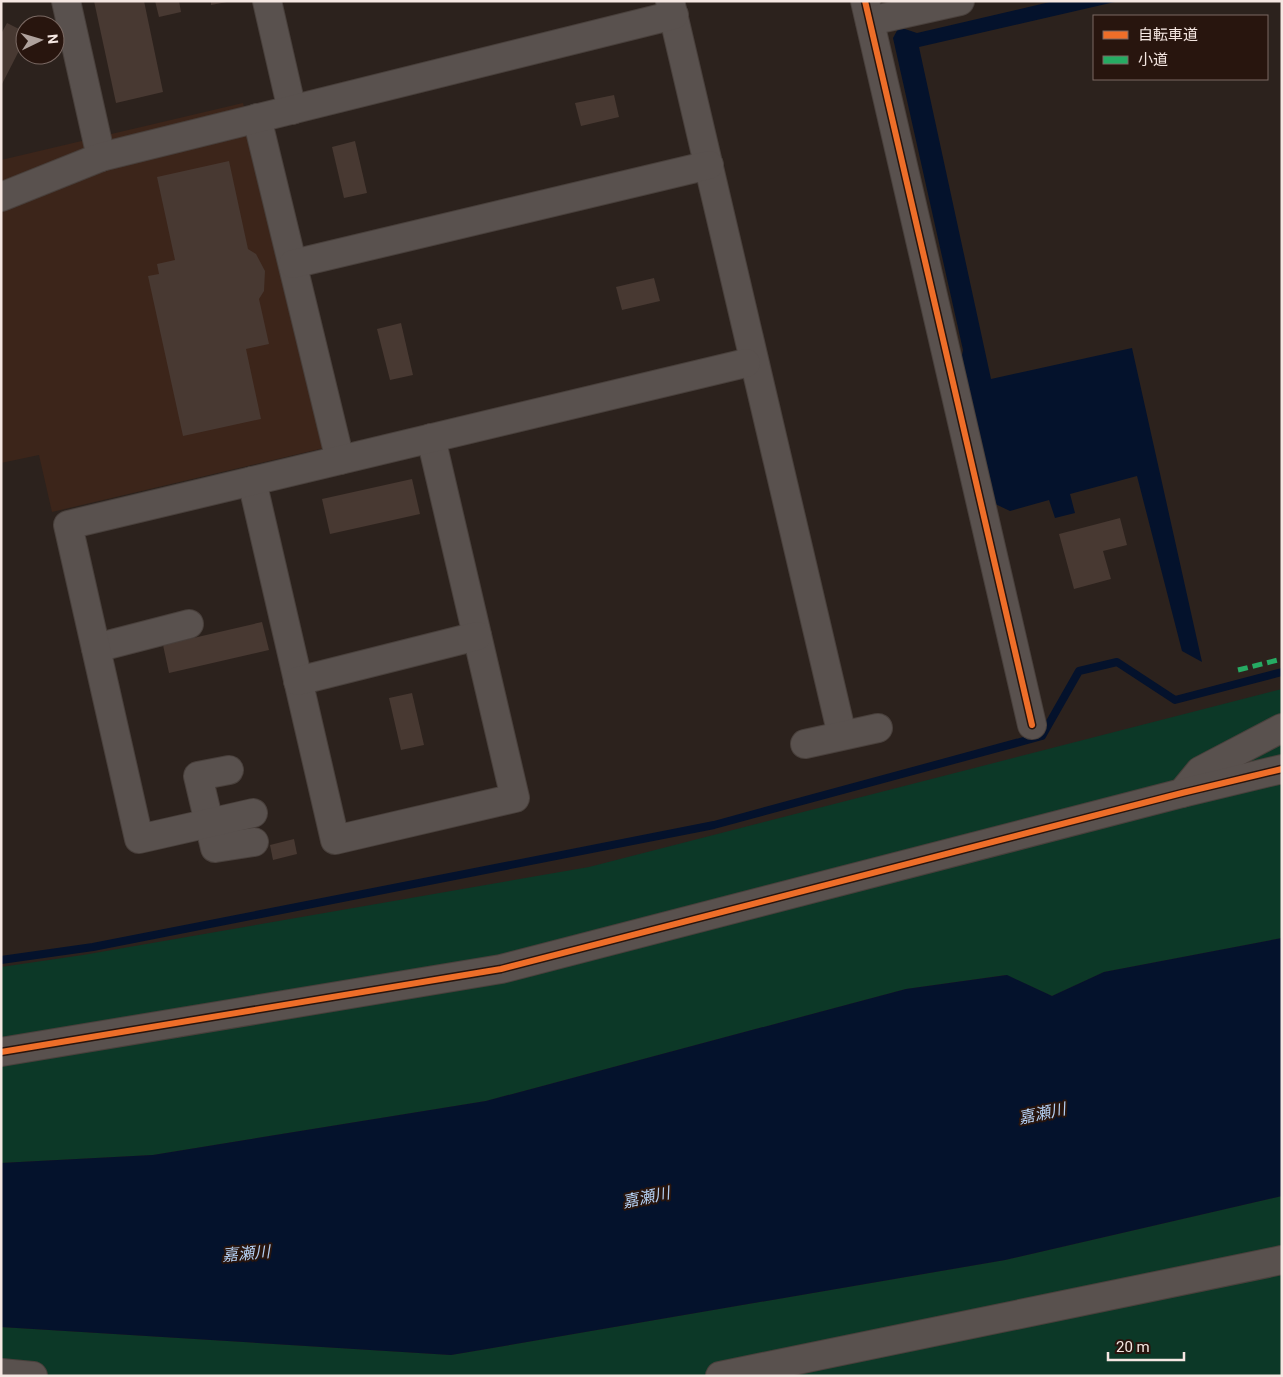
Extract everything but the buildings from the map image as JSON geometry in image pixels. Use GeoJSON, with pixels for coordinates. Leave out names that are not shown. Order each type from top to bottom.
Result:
{"type":"FeatureCollection","features":[{"type":"Feature","properties":{"kind":"street"},"geometry":{"type":"LineString","coordinates":[[66,1],[101,157]]}},
{"type":"Feature","properties":{"kind":"street"},"geometry":{"type":"LineString","coordinates":[[267,1],[292,110]]}},
{"type":"Feature","properties":{"kind":"street"},"geometry":{"type":"LineString","coordinates":[[960,1],[867,11],[1032,725]]}},
{"type":"Feature","properties":{"kind":"street"},"geometry":{"type":"LineString","coordinates":[[1,198],[101,157],[292,110],[672,8],[842,735]]}},
{"type":"Feature","properties":{"kind":"street"},"geometry":{"type":"LineString","coordinates":[[257,118],[340,460]]}},
{"type":"Feature","properties":{"kind":"street"},"geometry":{"type":"LineString","coordinates":[[293,264],[709,165]]}},
{"type":"Feature","properties":{"kind":"street"},"geometry":{"type":"LineString","coordinates":[[253,813],[139,839],[68,524],[746,363]]}},
{"type":"Feature","properties":{"kind":"street"},"geometry":{"type":"LineString","coordinates":[[252,481],[335,840],[515,798],[431,438]]}},
{"type":"Feature","properties":{"kind":"street"},"geometry":{"type":"LineString","coordinates":[[96,648],[189,624]]}},
{"type":"Feature","properties":{"kind":"street"},"geometry":{"type":"LineString","coordinates":[[298,681],[477,636]]}},
{"type":"Feature","properties":{"kind":"street"},"geometry":{"type":"LineString","coordinates":[[805,744],[878,728]]}},
{"type":"Feature","properties":{"kind":"street"},"geometry":{"type":"LineString","coordinates":[[1182,793],[1200,771],[1282,728]]}},
{"type":"Feature","properties":{"kind":"street"},"geometry":{"type":"LineString","coordinates":[[1,1052],[501,969],[1182,793],[1282,769]]}},
{"type":"Feature","properties":{"kind":"street"},"geometry":{"type":"LineString","coordinates":[[229,770],[198,776],[216,848],[254,842]]}},
{"type":"Feature","properties":{"kind":"street"},"geometry":{"type":"LineString","coordinates":[[720,1376],[1282,1260]]}},
{"type":"Feature","properties":{"kind":"street"},"geometry":{"type":"LineString","coordinates":[[1,1373],[33,1376]]}},
{"type":"Feature","properties":{"kind":"shaded area"},"geometry":{"type":"Polygon","coordinates":[[[243,103],[324,448],[52,512],[39,455],[1,463],[1,160],[243,103]]]}},
{"type":"Feature","properties":{"kind":"green space"},"geometry":{"type":"Polygon","coordinates":[[[1282,689],[1282,938],[1104,972],[1052,996],[1006,975],[906,989],[486,1101],[153,1155],[1,1163],[1,967],[83,955],[589,867],[1282,689]]]}},
{"type":"Feature","properties":{"kind":"green space"},"geometry":{"type":"Polygon","coordinates":[[[1282,1196],[1282,1376],[1,1376],[1,1327],[451,1355],[1005,1260],[1282,1196]]]}},
{"type":"Feature","properties":{"kind":"water"},"geometry":{"type":"Polygon","coordinates":[[[1054,1],[1119,1],[919,47],[991,379],[1132,348],[1202,662],[1182,651],[1137,476],[1070,494],[1075,513],[1055,518],[1049,500],[1010,511],[991,502],[959,372],[963,350],[893,38],[899,27],[917,33],[1054,1]]]}},
{"type":"Feature","properties":{"kind":"water","name":"嘉瀬川"},"geometry":{"type":"Polygon","coordinates":[[[1282,938],[1282,1196],[1005,1260],[451,1355],[1,1327],[1,1163],[153,1155],[486,1101],[906,989],[1007,975],[1052,996],[1104,972],[1282,938]]]}},
{"type":"Feature","properties":{"kind":"waterway"},"geometry":{"type":"LineString","coordinates":[[1,960],[93,947],[714,825],[1042,736],[1079,671],[1117,662],[1175,700],[1282,672]]}},
{"type":"Feature","properties":{"kind":"marked path"},"geometry":{"type":"LineString","coordinates":[[1238,670],[1282,659]]}},
{"type":"Feature","properties":{"kind":"cycle path"},"geometry":{"type":"LineString","coordinates":[[865,1],[1032,725]]}},
{"type":"Feature","properties":{"kind":"cycle path"},"geometry":{"type":"LineString","coordinates":[[1,1052],[501,969],[1182,793],[1282,769]]}}]}
